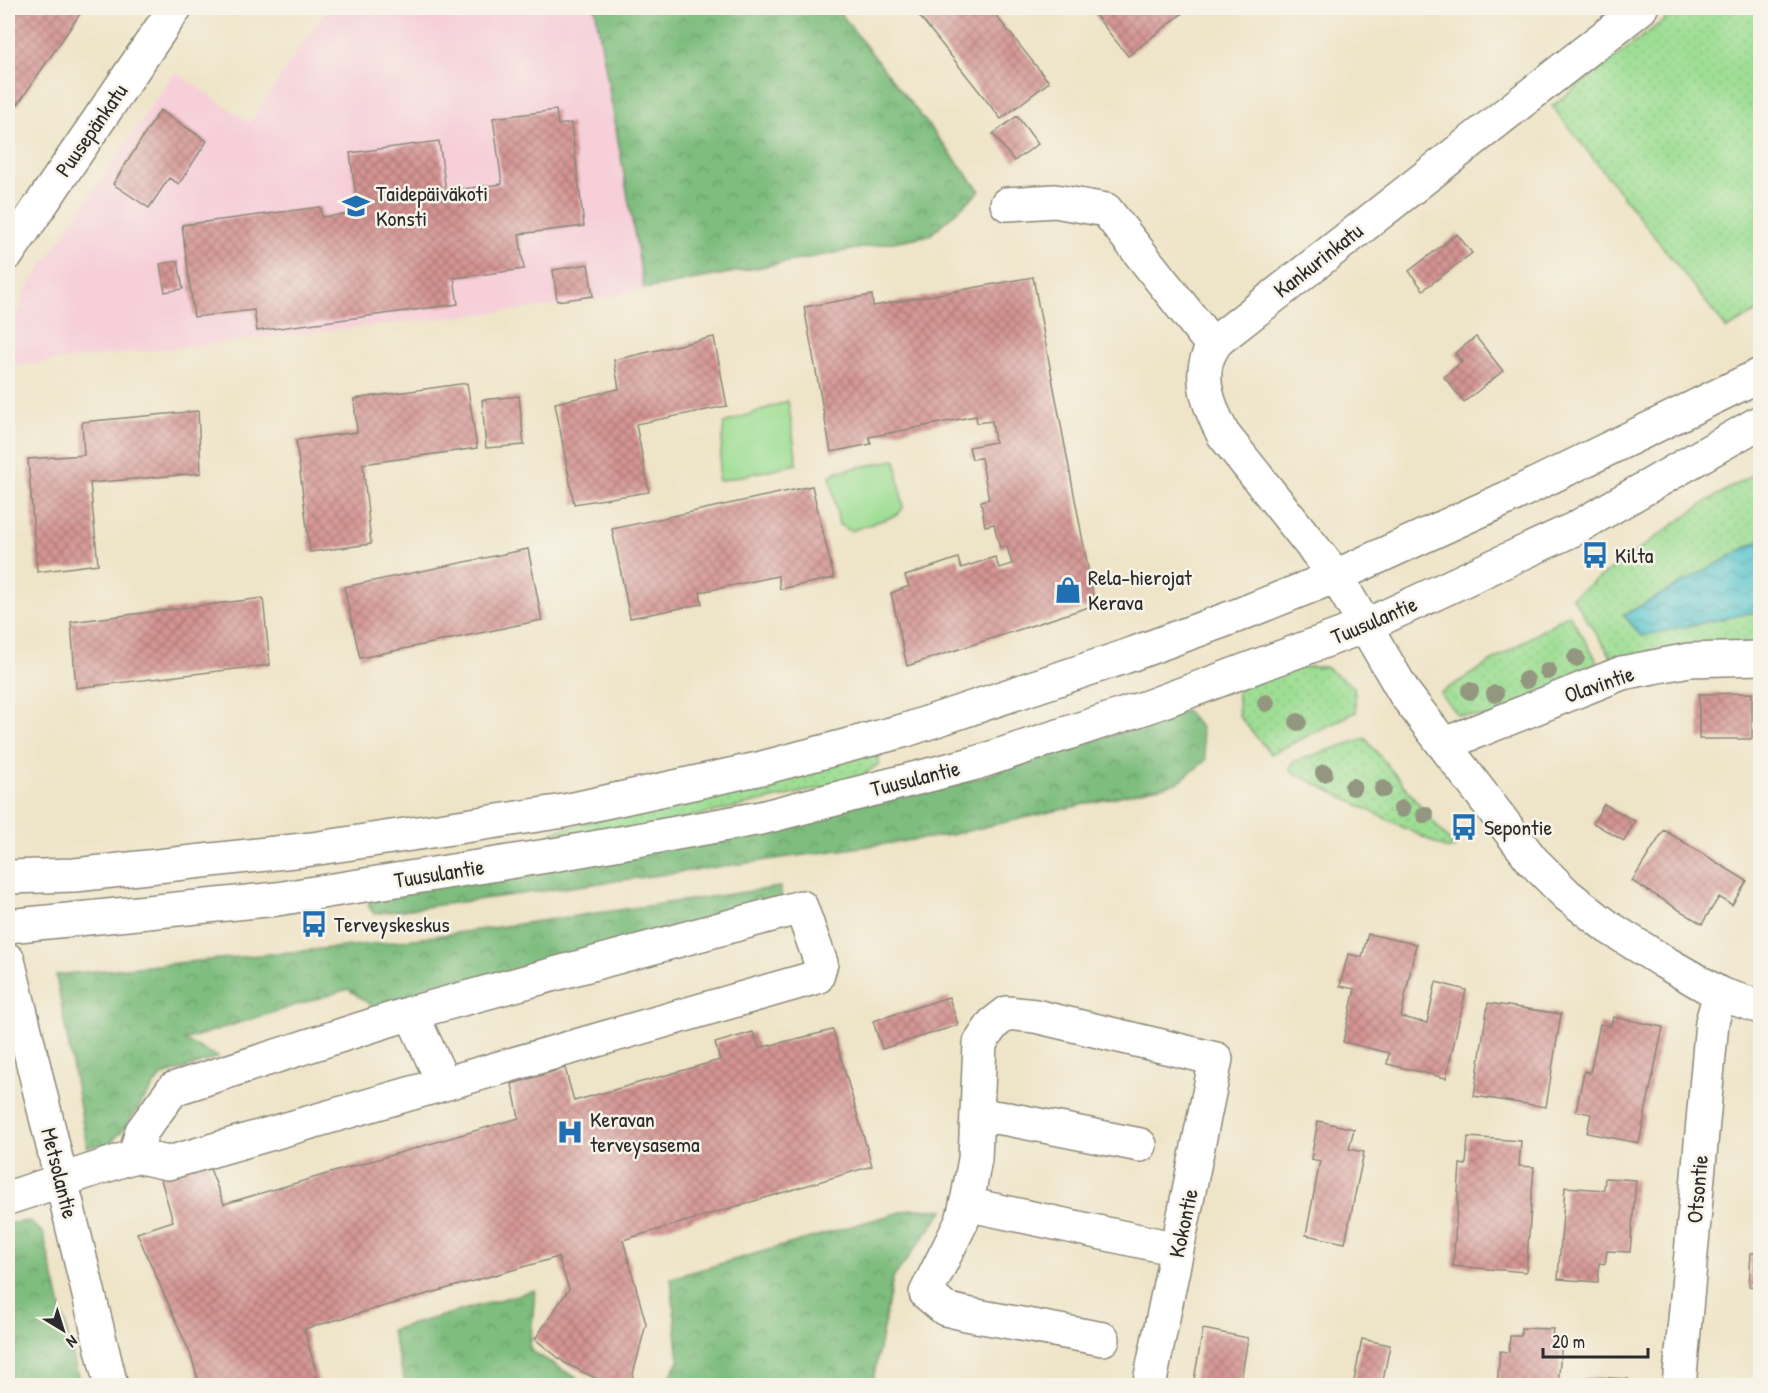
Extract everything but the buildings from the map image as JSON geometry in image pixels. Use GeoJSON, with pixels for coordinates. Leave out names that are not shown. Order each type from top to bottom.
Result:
{"type":"FeatureCollection","features":[{"type":"Feature","properties":{"kind":"main road","name":"Puusepänkatu"},"geometry":{"type":"LineString","coordinates":[[8,253],[175,8]]}},
{"type":"Feature","properties":{"kind":"main road","name":"Kankurinkatu"},"geometry":{"type":"LineString","coordinates":[[1213,346],[1263,303],[1641,8]]}},
{"type":"Feature","properties":{"kind":"main road"},"geometry":{"type":"LineString","coordinates":[[1007,204],[1055,201],[1106,210],[1213,346],[1205,364],[1205,384],[1210,410],[1223,434],[1336,576],[1406,694],[1532,860],[1567,895],[1608,927],[1720,994],[1761,1007]]}},
{"type":"Feature","properties":{"kind":"main road","name":"Tuusulantie"},"geometry":{"type":"LineString","coordinates":[[8,877],[75,875],[324,848],[564,811],[762,768],[906,730],[1225,620],[1336,576],[1514,495],[1761,375]]}},
{"type":"Feature","properties":{"kind":"main road","name":"Tuusulantie"},"geometry":{"type":"LineString","coordinates":[[8,926],[277,899],[553,855],[761,818],[976,763],[1147,707],[1365,626],[1574,529],[1761,422]]}},
{"type":"Feature","properties":{"kind":"main road","name":"Olavintie"},"geometry":{"type":"LineString","coordinates":[[1445,744],[1622,673],[1689,660],[1761,658]]}},
{"type":"Feature","properties":{"kind":"main road"},"geometry":{"type":"LineString","coordinates":[[8,1198],[135,1156],[168,1163],[817,977],[820,963],[801,907],[411,1013],[173,1089],[142,1131],[135,1156]]}},
{"type":"Feature","properties":{"kind":"main road","name":"Metsolantie"},"geometry":{"type":"LineString","coordinates":[[8,960],[111,1386]]}},
{"type":"Feature","properties":{"kind":"main road","name":"Otsontie"},"geometry":{"type":"LineString","coordinates":[[1679,1386],[1712,1022],[1720,994]]}},
{"type":"Feature","properties":{"kind":"main road"},"geometry":{"type":"LineString","coordinates":[[411,1013],[444,1084]]}},
{"type":"Feature","properties":{"kind":"main road","name":"Kokontie"},"geometry":{"type":"LineString","coordinates":[[977,1115],[980,1043],[993,1024],[1007,1013],[1035,1016],[1216,1059],[1149,1386]]}},
{"type":"Feature","properties":{"kind":"main road"},"geometry":{"type":"LineString","coordinates":[[1103,1339],[945,1309],[926,1293],[962,1221],[975,1159],[977,1115],[1140,1145]]}},
{"type":"Feature","properties":{"kind":"main road"},"geometry":{"type":"LineString","coordinates":[[966,1204],[1178,1249]]}},
{"type":"Feature","properties":{"kind":"shaded area","name":"Taidepäiväkoti Konsti"},"geometry":{"type":"Polygon","coordinates":[[[327,8],[595,8],[644,289],[571,304],[8,366],[8,354],[24,293],[175,72],[250,123],[327,8]]]}},
{"type":"Feature","properties":{"kind":"green space"},"geometry":{"type":"Polygon","coordinates":[[[595,8],[836,8],[980,191],[930,235],[644,289],[595,8]]]}},
{"type":"Feature","properties":{"kind":"green space"},"geometry":{"type":"Polygon","coordinates":[[[1680,8],[1760,8],[1760,310],[1727,329],[1552,106],[1680,8]]]}},
{"type":"Feature","properties":{"kind":"green space"},"geometry":{"type":"Polygon","coordinates":[[[788,401],[797,464],[718,481],[724,423],[788,401]]]}},
{"type":"Feature","properties":{"kind":"green space"},"geometry":{"type":"Polygon","coordinates":[[[896,460],[903,508],[897,515],[851,531],[839,525],[830,475],[835,475],[834,472],[896,460]]]}},
{"type":"Feature","properties":{"kind":"green space"},"geometry":{"type":"Polygon","coordinates":[[[1760,470],[1760,540],[1624,615],[1641,636],[1760,611],[1760,655],[1622,673],[1572,597],[1706,502],[1760,470]]]}},
{"type":"Feature","properties":{"kind":"green space"},"geometry":{"type":"Polygon","coordinates":[[[1569,614],[1598,662],[1525,706],[1488,718],[1457,714],[1440,693],[1569,614]]]}},
{"type":"Feature","properties":{"kind":"green space"},"geometry":{"type":"Polygon","coordinates":[[[1294,667],[1325,667],[1354,687],[1356,712],[1271,754],[1239,716],[1237,684],[1294,667]]]}},
{"type":"Feature","properties":{"kind":"green space"},"geometry":{"type":"Polygon","coordinates":[[[1186,711],[1201,728],[1206,760],[1177,783],[950,835],[374,914],[368,905],[375,897],[962,783],[1186,711]]]}},
{"type":"Feature","properties":{"kind":"green space"},"geometry":{"type":"Polygon","coordinates":[[[1365,738],[1455,848],[1445,848],[1290,771],[1293,762],[1365,738]]]}},
{"type":"Feature","properties":{"kind":"green space"},"geometry":{"type":"Polygon","coordinates":[[[875,751],[879,764],[856,780],[551,849],[552,832],[687,795],[875,751]]]}},
{"type":"Feature","properties":{"kind":"green space"},"geometry":{"type":"Polygon","coordinates":[[[780,887],[782,900],[376,1009],[348,989],[184,1040],[218,1057],[160,1077],[122,1131],[109,1144],[87,1147],[56,975],[393,942],[780,887]]]}},
{"type":"Feature","properties":{"kind":"green space"},"geometry":{"type":"Polygon","coordinates":[[[911,1209],[944,1210],[893,1278],[872,1385],[665,1385],[679,1361],[671,1278],[911,1209]]]}},
{"type":"Feature","properties":{"kind":"green space"},"geometry":{"type":"Polygon","coordinates":[[[28,1221],[43,1233],[80,1385],[8,1385],[8,1224],[28,1221]]]}},
{"type":"Feature","properties":{"kind":"green space"},"geometry":{"type":"Polygon","coordinates":[[[535,1290],[530,1350],[588,1385],[406,1385],[391,1330],[535,1290]]]}},
{"type":"Feature","properties":{"kind":"water"},"geometry":{"type":"Polygon","coordinates":[[[1760,540],[1760,611],[1641,636],[1624,615],[1760,540]]]}},
{"type":"Feature","properties":{"kind":"place","name":"Taidepäiväkoti Konsti"},"geometry":{"type":"Point","coordinates":[356,206]}},
{"type":"Feature","properties":{"kind":"place","name":"Kilta"},"geometry":{"type":"Point","coordinates":[1595,555]}},
{"type":"Feature","properties":{"kind":"place","name":"Rela-hierojat Kerava"},"geometry":{"type":"Point","coordinates":[1068,590]}},
{"type":"Feature","properties":{"kind":"place","name":"Sepontie"},"geometry":{"type":"Point","coordinates":[1464,827]}},
{"type":"Feature","properties":{"kind":"place","name":"Terveyskeskus"},"geometry":{"type":"Point","coordinates":[314,924]}},
{"type":"Feature","properties":{"kind":"place","name":"Keravan terveysasema"},"geometry":{"type":"Point","coordinates":[570,1132]}}]}
